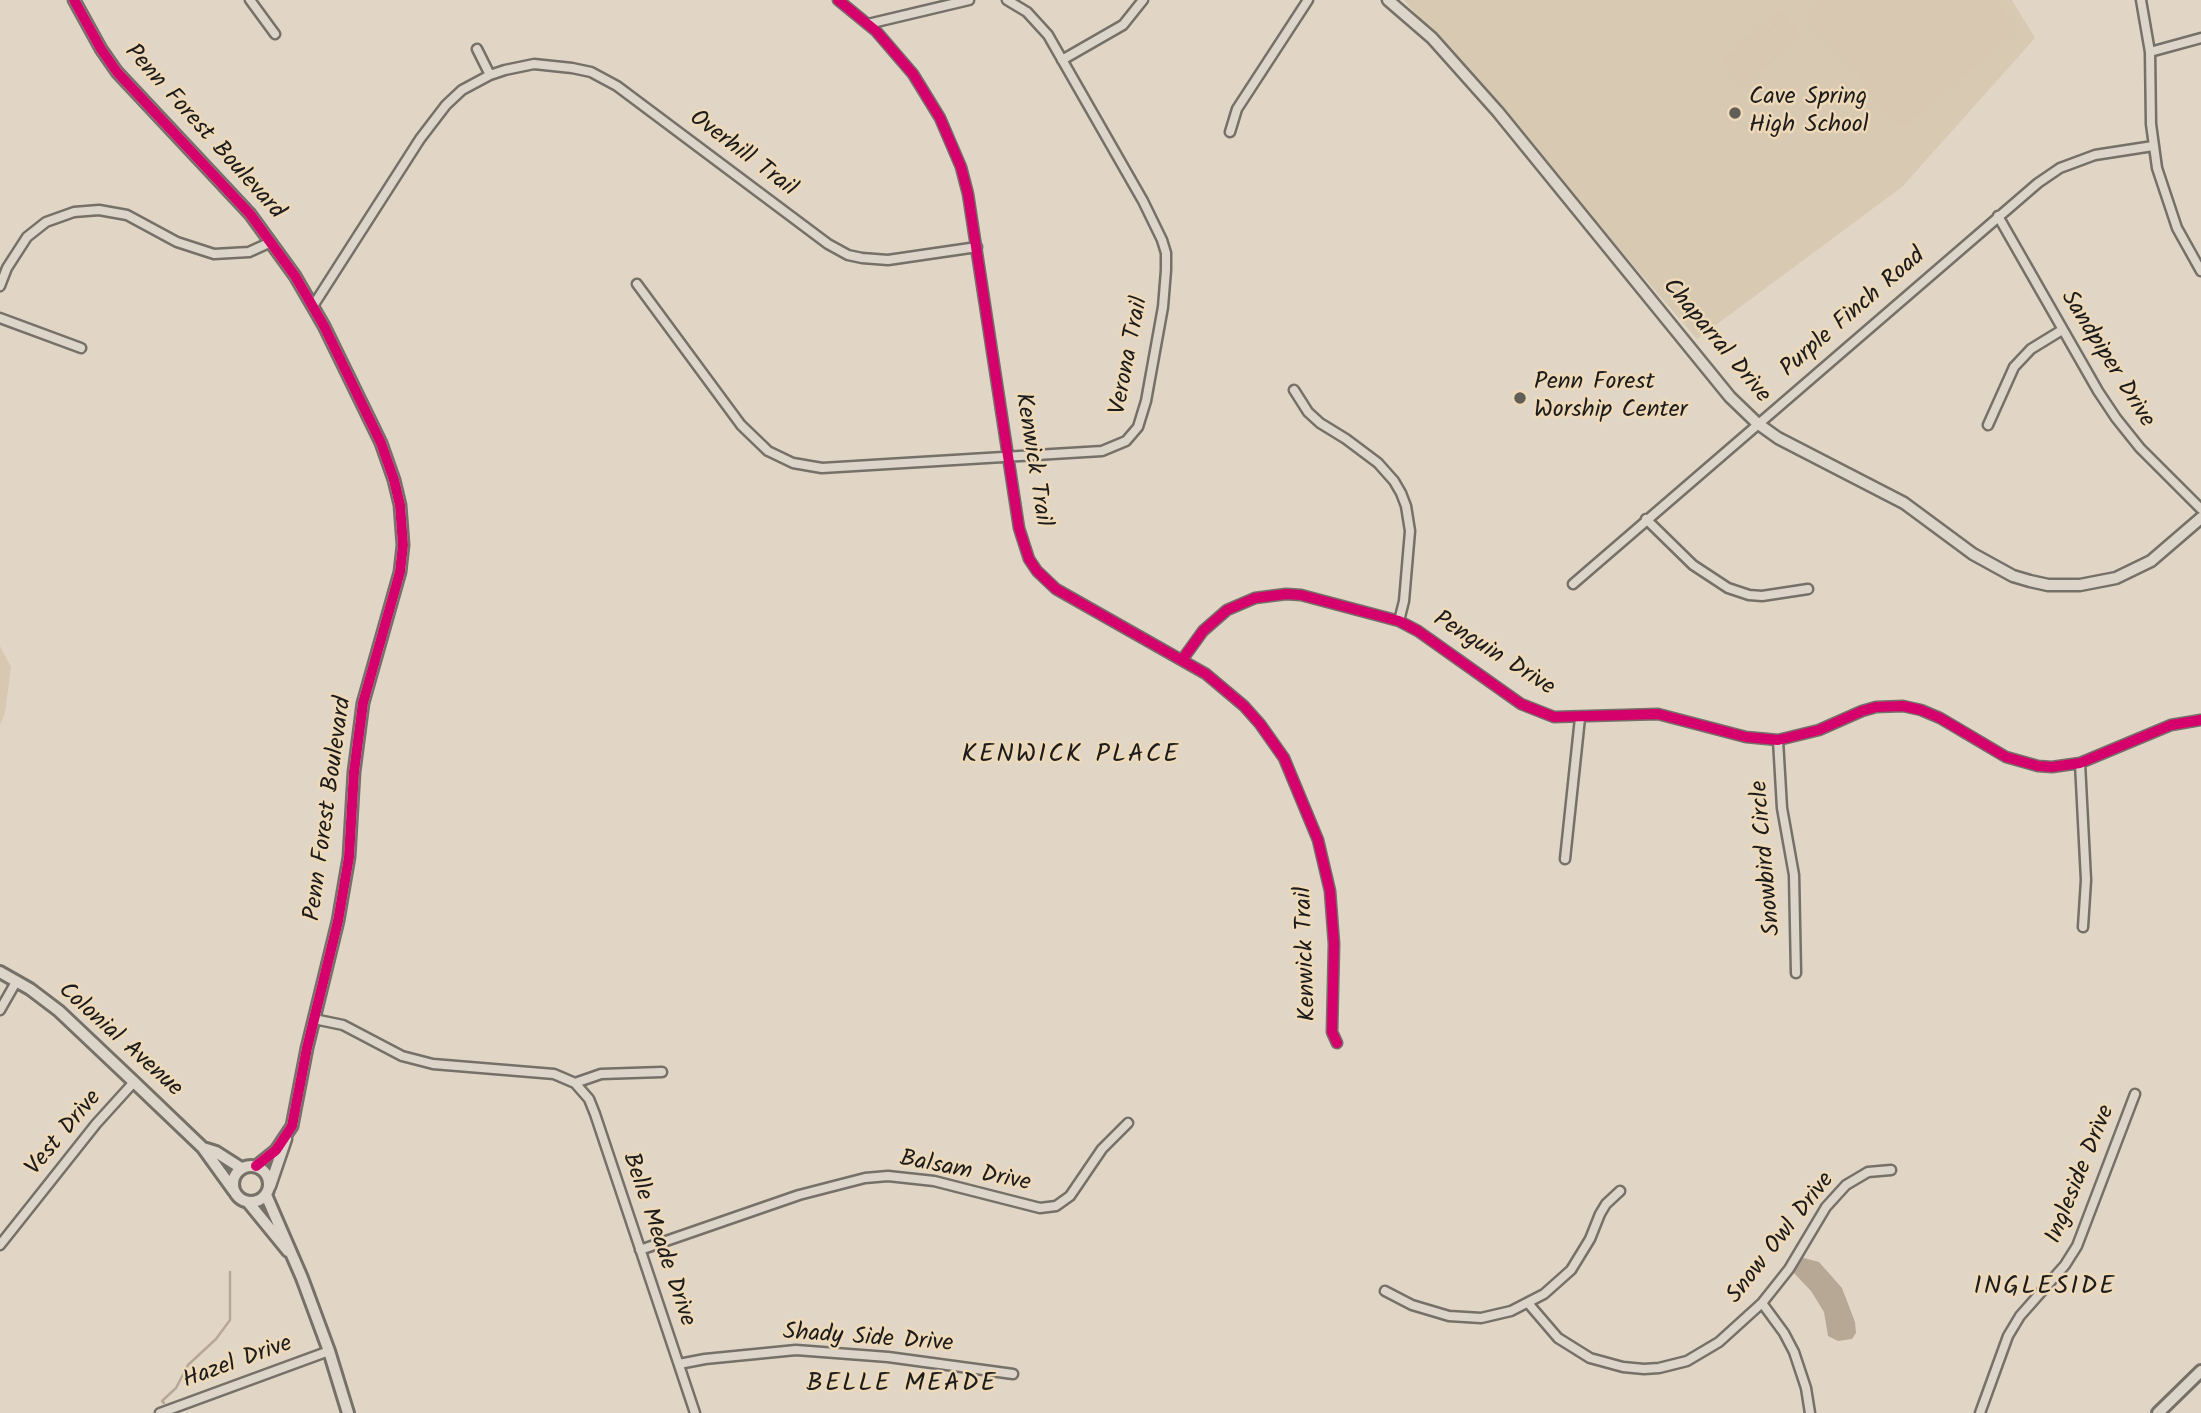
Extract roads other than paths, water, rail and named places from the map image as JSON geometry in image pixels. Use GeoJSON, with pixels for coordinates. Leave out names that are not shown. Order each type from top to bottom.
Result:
{"type":"FeatureCollection","features":[{"type":"Feature","properties":{"kind":"main road","name":"Colonial Avenue"},"geometry":{"type":"LineString","coordinates":[[0,972],[30,989],[59,1012],[204,1148],[234,1191],[248,1202],[290,1253]]}},
{"type":"Feature","properties":{"kind":"main road","name":"Colonial Avenue"},"geometry":{"type":"LineString","coordinates":[[204,1148],[241,1168]]}},
{"type":"Feature","properties":{"kind":"main road","name":"Colonial Avenue"},"geometry":{"type":"LineString","coordinates":[[256,1166],[265,1171],[268,1190],[329,1351],[348,1413]]}},
{"type":"Feature","properties":{"kind":"main road"},"geometry":{"type":"LineString","coordinates":[[234,1191],[234,1178],[241,1168],[256,1166]]}},
{"type":"Feature","properties":{"kind":"main road"},"geometry":{"type":"LineString","coordinates":[[248,1202],[258,1201],[268,1190]]}},
{"type":"Feature","properties":{"kind":"main road"},"geometry":{"type":"LineString","coordinates":[[2158,1413],[2201,1371]]}},
{"type":"Feature","properties":{"kind":"street","name":"Penn Forest Boulevard"},"geometry":{"type":"LineString","coordinates":[[75,0],[101,49],[123,80],[225,185],[271,242],[313,306],[386,456],[400,505],[402,545],[397,585],[363,703],[355,761],[352,827],[345,886],[292,1126],[276,1150],[256,1166]]}},
{"type":"Feature","properties":{"kind":"street"},"geometry":{"type":"LineString","coordinates":[[250,0],[275,34]]}},
{"type":"Feature","properties":{"kind":"street","name":"Kenwick Trail"},"geometry":{"type":"LineString","coordinates":[[838,0],[869,24],[913,74],[940,118],[961,167],[968,194],[1019,528],[1029,559],[1056,589],[1206,674],[1244,706],[1276,744],[1294,780],[1318,841],[1331,891],[1334,944],[1332,1032],[1337,1043]]}},
{"type":"Feature","properties":{"kind":"street"},"geometry":{"type":"LineString","coordinates":[[869,24],[969,0]]}},
{"type":"Feature","properties":{"kind":"street","name":"Verona Trail"},"geometry":{"type":"LineString","coordinates":[[637,284],[741,425],[761,445],[779,457],[807,467],[1101,451],[1119,445],[1132,436],[1138,428],[1146,401],[1163,307],[1167,262],[1162,240],[1143,201],[1062,60],[1038,23],[1027,12],[1007,0]]}},
{"type":"Feature","properties":{"kind":"street"},"geometry":{"type":"LineString","coordinates":[[1062,60],[1123,25],[1143,0]]}},
{"type":"Feature","properties":{"kind":"street"},"geometry":{"type":"LineString","coordinates":[[1230,132],[1237,109],[1308,0]]}},
{"type":"Feature","properties":{"kind":"street","name":"Chaparral Drive"},"geometry":{"type":"LineString","coordinates":[[1388,0],[1432,38],[1498,112],[1730,397],[1757,424],[1778,438],[1904,503],[1973,554],[1994,567],[2030,581],[2073,586],[2116,578],[2151,561],[2201,518]]}},
{"type":"Feature","properties":{"kind":"street"},"geometry":{"type":"LineString","coordinates":[[2141,0],[2150,52],[2153,146],[2157,168],[2177,228],[2201,271]]}},
{"type":"Feature","properties":{"kind":"street"},"geometry":{"type":"LineString","coordinates":[[2150,52],[2201,38]]}},
{"type":"Feature","properties":{"kind":"street"},"geometry":{"type":"LineString","coordinates":[[477,49],[490,75]]}},
{"type":"Feature","properties":{"kind":"street","name":"Overhill Trail"},"geometry":{"type":"LineString","coordinates":[[313,306],[432,121],[462,90],[505,69],[534,64],[572,68],[601,77],[628,94],[828,244],[848,255],[888,260],[976,247]]}},
{"type":"Feature","properties":{"kind":"street","name":"Purple Finch Road"},"geometry":{"type":"LineString","coordinates":[[1573,584],[2038,183],[2069,164],[2095,155],[2153,146]]}},
{"type":"Feature","properties":{"kind":"street"},"geometry":{"type":"LineString","coordinates":[[0,286],[7,268],[27,237],[46,222],[74,212],[99,210],[127,215],[177,242],[214,254],[249,252],[271,242]]}},
{"type":"Feature","properties":{"kind":"street","name":"Sandpiper Drive"},"geometry":{"type":"LineString","coordinates":[[1998,216],[2062,330],[2116,418],[2140,449],[2201,509]]}},
{"type":"Feature","properties":{"kind":"street"},"geometry":{"type":"LineString","coordinates":[[0,318],[81,348]]}},
{"type":"Feature","properties":{"kind":"street"},"geometry":{"type":"LineString","coordinates":[[1988,425],[2014,367],[2031,349],[2062,330]]}},
{"type":"Feature","properties":{"kind":"street"},"geometry":{"type":"LineString","coordinates":[[1294,390],[1308,412],[1378,463],[1401,493],[1410,531],[1404,601],[1399,621]]}},
{"type":"Feature","properties":{"kind":"street"},"geometry":{"type":"LineString","coordinates":[[1646,519],[1692,565],[1728,588],[1762,596],[1808,589]]}},
{"type":"Feature","properties":{"kind":"street","name":"Penguin Drive"},"geometry":{"type":"LineString","coordinates":[[1182,660],[1203,631],[1227,610],[1255,597],[1301,596],[1399,621],[1418,631],[1528,708],[1554,717],[1658,714],[1746,737],[1778,740],[1819,730],[1869,709],[1903,706],[1940,718],[1993,751],[2024,763],[2053,767],[2080,762],[2171,725],[2201,720]]}},
{"type":"Feature","properties":{"kind":"street"},"geometry":{"type":"LineString","coordinates":[[1565,859],[1580,718]]}},
{"type":"Feature","properties":{"kind":"street","name":"Snowbird Circle"},"geometry":{"type":"LineString","coordinates":[[1778,740],[1782,808],[1794,875],[1796,973]]}},
{"type":"Feature","properties":{"kind":"street"},"geometry":{"type":"LineString","coordinates":[[2080,762],[2086,880],[2083,927]]}},
{"type":"Feature","properties":{"kind":"street"},"geometry":{"type":"LineString","coordinates":[[0,1010],[16,982]]}},
{"type":"Feature","properties":{"kind":"street"},"geometry":{"type":"LineString","coordinates":[[314,1019],[343,1024],[387,1049],[418,1061],[554,1074],[575,1083],[601,1074],[662,1072]]}},
{"type":"Feature","properties":{"kind":"street","name":"Vest Drive"},"geometry":{"type":"LineString","coordinates":[[0,1245],[96,1124],[134,1082]]}},
{"type":"Feature","properties":{"kind":"street","name":"Belle Meade Drive"},"geometry":{"type":"LineString","coordinates":[[575,1083],[589,1099],[595,1114],[695,1413]]}},
{"type":"Feature","properties":{"kind":"street","name":"Ingleside Drive"},"geometry":{"type":"LineString","coordinates":[[1980,1413],[1999,1354],[2008,1336],[2020,1316],[2065,1265],[2077,1246],[2134,1094]]}},
{"type":"Feature","properties":{"kind":"street","name":"Balsam Drive"},"geometry":{"type":"LineString","coordinates":[[640,1250],[799,1195],[865,1178],[904,1177],[934,1181],[1040,1208],[1056,1206],[1070,1196],[1102,1149],[1128,1123]]}},
{"type":"Feature","properties":{"kind":"street","name":"Penn Forest Boulevard"},"geometry":{"type":"LineString","coordinates":[[268,1190],[287,1135]]}},
{"type":"Feature","properties":{"kind":"street","name":"Snow Owl Drive"},"geometry":{"type":"LineString","coordinates":[[1528,1303],[1544,1324],[1574,1350],[1606,1364],[1644,1368],[1672,1365],[1701,1354],[1732,1332],[1762,1303],[1789,1269],[1834,1196],[1857,1177],[1880,1170],[1891,1170]]}},
{"type":"Feature","properties":{"kind":"street"},"geometry":{"type":"LineString","coordinates":[[1385,1291],[1412,1306],[1465,1318],[1496,1316],[1528,1303],[1551,1288],[1571,1270],[1590,1239],[1606,1204],[1620,1191]]}},
{"type":"Feature","properties":{"kind":"street"},"geometry":{"type":"LineString","coordinates":[[1762,1303],[1794,1352],[1806,1388],[1810,1413]]}},
{"type":"Feature","properties":{"kind":"street","name":"Shady Side Drive"},"geometry":{"type":"LineString","coordinates":[[679,1364],[796,1350],[888,1357],[1013,1374]]}},
{"type":"Feature","properties":{"kind":"street","name":"Hazel Drive"},"geometry":{"type":"LineString","coordinates":[[160,1413],[329,1351]]}},
{"type":"Feature","properties":{"kind":"waterway"},"geometry":{"type":"LineString","coordinates":[[164,1403],[162,1401],[176,1388],[188,1365],[216,1339],[230,1320],[230,1272]]}},
{"type":"Feature","properties":{"kind":"place","name":"Cave Spring High School"},"geometry":{"type":"Point","coordinates":[1735,113]}},
{"type":"Feature","properties":{"kind":"place","name":"Penn Forest Worship Center"},"geometry":{"type":"Point","coordinates":[1520,398]}},
{"type":"Feature","properties":{"kind":"district","name":"KENWICK PLACE"},"geometry":{"type":"Point","coordinates":[1071,757]}},
{"type":"Feature","properties":{"kind":"district","name":"INGLESIDE"},"geometry":{"type":"Point","coordinates":[2045,1289]}},
{"type":"Feature","properties":{"kind":"district","name":"BELLE MEADE"},"geometry":{"type":"Point","coordinates":[902,1386]}}]}
